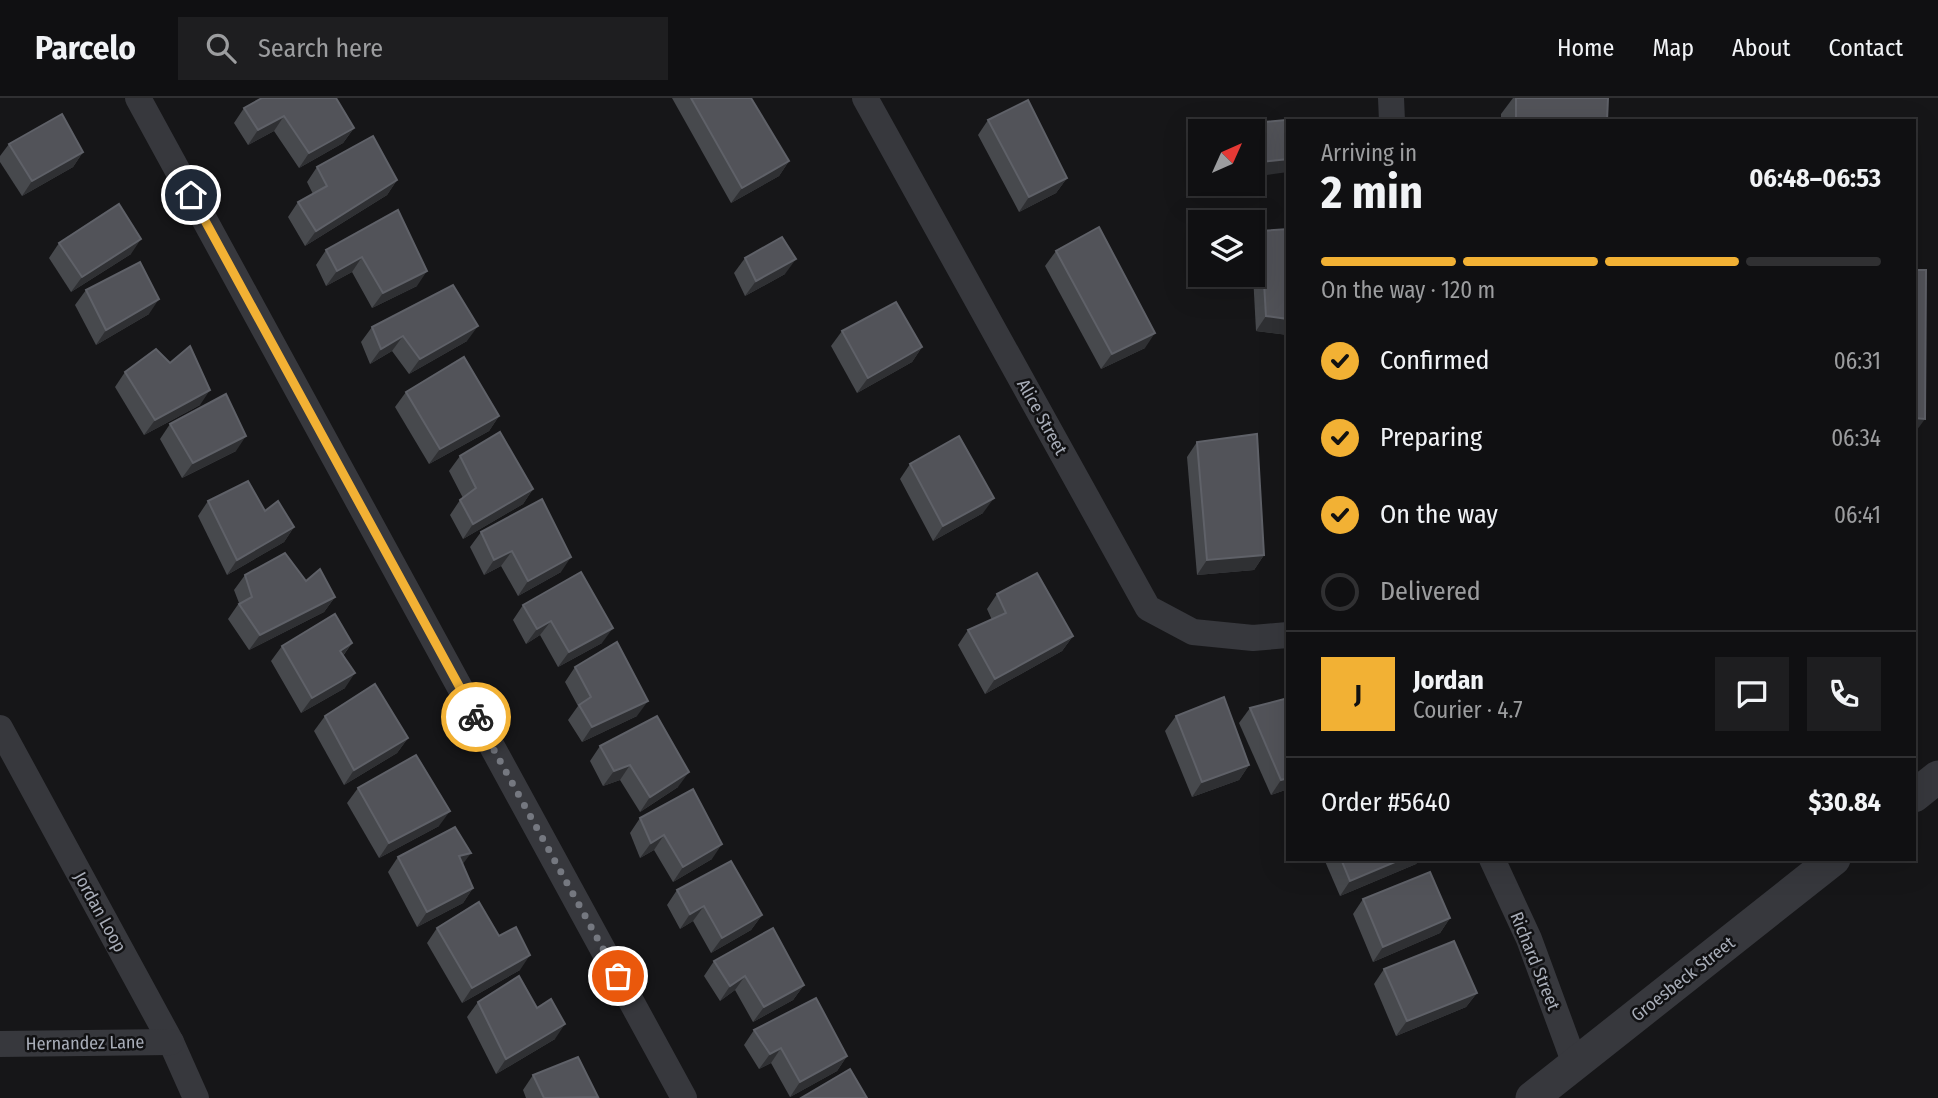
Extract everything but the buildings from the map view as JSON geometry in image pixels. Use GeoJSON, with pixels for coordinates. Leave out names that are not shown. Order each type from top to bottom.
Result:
{"type":"FeatureCollection","features":[{"type":"Feature","properties":{"kind":"street"},"geometry":{"type":"LineString","coordinates":[[138,98],[684,1098]]}},
{"type":"Feature","properties":{"kind":"street","name":"Alice Street"},"geometry":{"type":"LineString","coordinates":[[865,98],[1148,608],[1193,632],[1253,638],[1286,635]]}},
{"type":"Feature","properties":{"kind":"street"},"geometry":{"type":"LineString","coordinates":[[1391,98],[1392,119]]}},
{"type":"Feature","properties":{"kind":"street","name":"Jordan Loop"},"geometry":{"type":"LineString","coordinates":[[0,728],[170,1042],[196,1098]]}},
{"type":"Feature","properties":{"kind":"street"},"geometry":{"type":"LineString","coordinates":[[1916,794],[1938,777]]}},
{"type":"Feature","properties":{"kind":"street","name":"Richard Street"},"geometry":{"type":"LineString","coordinates":[[1493,861],[1529,939],[1575,1064]]}},
{"type":"Feature","properties":{"kind":"street","name":"Groesbeck Street"},"geometry":{"type":"LineString","coordinates":[[1532,1098],[1831,861]]}},
{"type":"Feature","properties":{"kind":"street","name":"Hernandez Lane"},"geometry":{"type":"LineString","coordinates":[[0,1045],[170,1042]]}},
{"type":"Feature","properties":{"kind":"way so far"},"geometry":{"type":"LineString","coordinates":[[476,717],[618,976]]}},
{"type":"Feature","properties":{"kind":"route"},"geometry":{"type":"LineString","coordinates":[[191,195],[476,717]]}}]}
